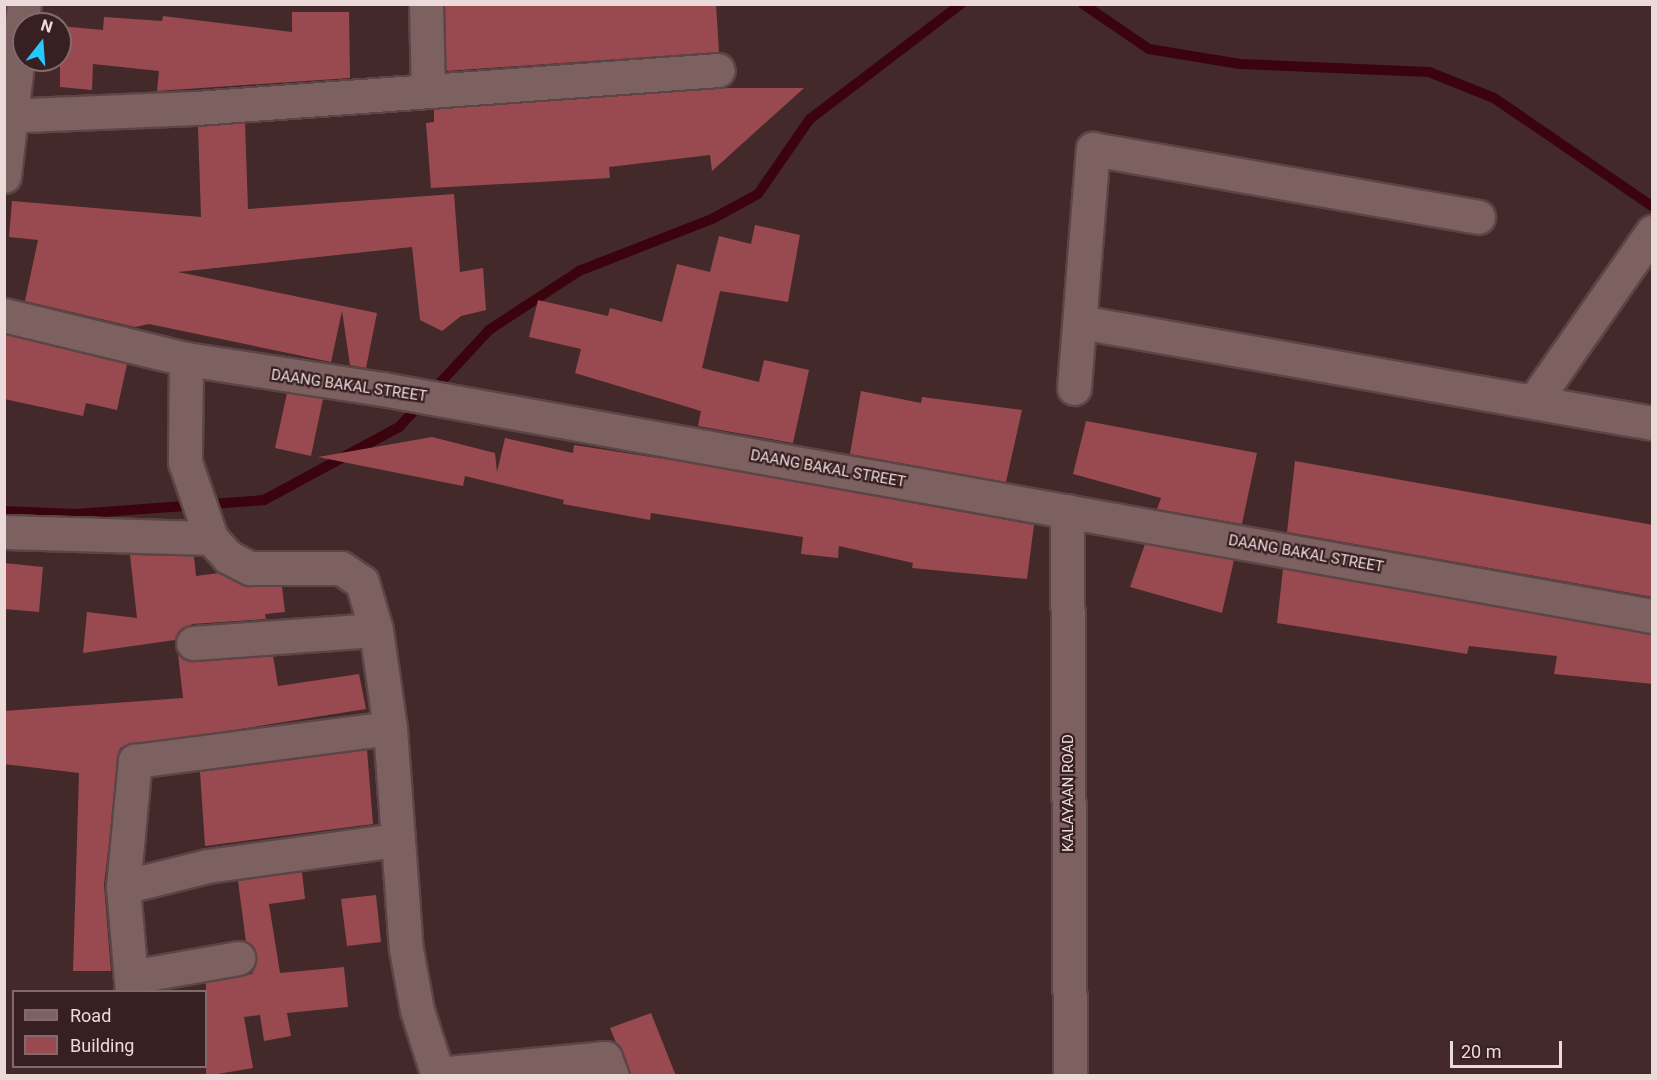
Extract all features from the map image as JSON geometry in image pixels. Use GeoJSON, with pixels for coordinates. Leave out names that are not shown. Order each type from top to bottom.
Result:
{"type":"FeatureCollection","features":[{"type":"Feature","properties":{"kind":"street"},"geometry":{"type":"LineString","coordinates":[[4,176],[9,116],[24,4]]}},
{"type":"Feature","properties":{"kind":"street"},"geometry":{"type":"LineString","coordinates":[[426,4],[428,91]]}},
{"type":"Feature","properties":{"kind":"street"},"geometry":{"type":"LineString","coordinates":[[9,116],[428,91],[718,70]]}},
{"type":"Feature","properties":{"kind":"street"},"geometry":{"type":"LineString","coordinates":[[1074,388],[1093,149],[1478,217]]}},
{"type":"Feature","properties":{"kind":"street"},"geometry":{"type":"LineString","coordinates":[[1535,400],[1653,232]]}},
{"type":"Feature","properties":{"kind":"street","name":"DAANG BAKAL STREET"},"geometry":{"type":"LineString","coordinates":[[4,315],[186,359],[382,389],[1653,616]]}},
{"type":"Feature","properties":{"kind":"street"},"geometry":{"type":"LineString","coordinates":[[1080,322],[1535,400],[1653,423]]}},
{"type":"Feature","properties":{"kind":"street"},"geometry":{"type":"LineString","coordinates":[[186,359],[185,462],[209,534],[228,557],[249,568],[341,568],[362,582],[376,630],[390,728],[406,950],[417,1010],[438,1075],[605,1058],[612,1076]]}},
{"type":"Feature","properties":{"kind":"street","name":"KALAYAAN ROAD"},"geometry":{"type":"LineString","coordinates":[[1067,511],[1070,1076]]}},
{"type":"Feature","properties":{"kind":"street"},"geometry":{"type":"LineString","coordinates":[[4,532],[209,534]]}},
{"type":"Feature","properties":{"kind":"street"},"geometry":{"type":"LineString","coordinates":[[193,644],[376,630]]}},
{"type":"Feature","properties":{"kind":"street"},"geometry":{"type":"LineString","coordinates":[[238,958],[131,984],[123,887],[135,761],[390,728]]}},
{"type":"Feature","properties":{"kind":"street"},"geometry":{"type":"LineString","coordinates":[[123,887],[207,866],[397,840]]}},
{"type":"Feature","properties":{"kind":"building"},"geometry":{"type":"Polygon","coordinates":[[[445,4],[716,4],[719,52],[446,71],[445,4]]]}},
{"type":"Feature","properties":{"kind":"building"},"geometry":{"type":"Polygon","coordinates":[[[292,12],[349,12],[350,78],[157,91],[159,71],[93,64],[92,90],[60,87],[60,72],[72,72],[72,27],[103,30],[104,17],[162,21],[163,16],[292,32],[292,12]]]}},
{"type":"Feature","properties":{"kind":"building"},"geometry":{"type":"Polygon","coordinates":[[[721,88],[804,88],[712,171],[710,155],[609,167],[610,178],[431,188],[426,123],[434,122],[434,109],[721,88]]]}},
{"type":"Feature","properties":{"kind":"building"},"geometry":{"type":"Polygon","coordinates":[[[245,123],[248,209],[454,194],[460,272],[483,268],[486,310],[461,316],[442,331],[420,320],[412,247],[178,272],[377,313],[366,368],[350,365],[342,311],[331,362],[149,324],[135,327],[25,301],[38,240],[9,237],[12,201],[201,217],[198,127],[245,123]]]}},
{"type":"Feature","properties":{"kind":"building"},"geometry":{"type":"Polygon","coordinates":[[[755,225],[800,235],[788,302],[720,291],[702,368],[759,382],[764,360],[809,370],[793,443],[698,426],[701,411],[575,373],[581,349],[529,337],[538,300],[608,316],[610,308],[662,322],[677,264],[710,272],[719,236],[751,244],[755,225]]]}},
{"type":"Feature","properties":{"kind":"building"},"geometry":{"type":"Polygon","coordinates":[[[4,334],[127,364],[117,410],[86,403],[83,416],[4,399],[4,334]]]}},
{"type":"Feature","properties":{"kind":"building"},"geometry":{"type":"Polygon","coordinates":[[[861,391],[921,403],[922,397],[1022,410],[1006,482],[850,454],[861,391]]]}},
{"type":"Feature","properties":{"kind":"building"},"geometry":{"type":"Polygon","coordinates":[[[287,393],[323,399],[311,456],[275,448],[287,393]]]}},
{"type":"Feature","properties":{"kind":"building"},"geometry":{"type":"Polygon","coordinates":[[[1086,421],[1257,453],[1242,524],[1157,509],[1161,498],[1073,474],[1086,421]]]}},
{"type":"Feature","properties":{"kind":"building"},"geometry":{"type":"Polygon","coordinates":[[[432,437],[495,453],[497,472],[505,438],[573,453],[574,445],[690,463],[1034,525],[1027,579],[912,568],[913,563],[839,546],[838,558],[801,554],[803,537],[651,513],[650,520],[563,504],[564,500],[465,476],[463,486],[318,457],[432,437]]]}},
{"type":"Feature","properties":{"kind":"building"},"geometry":{"type":"Polygon","coordinates":[[[1295,461],[1653,525],[1653,597],[1287,532],[1295,461]]]}},
{"type":"Feature","properties":{"kind":"building"},"geometry":{"type":"Polygon","coordinates":[[[1145,544],[1234,560],[1222,613],[1130,587],[1145,544]]]}},
{"type":"Feature","properties":{"kind":"building"},"geometry":{"type":"Polygon","coordinates":[[[130,555],[194,556],[196,576],[219,573],[249,587],[282,587],[285,612],[265,614],[266,619],[192,624],[175,640],[83,653],[87,612],[137,618],[130,555]]]}},
{"type":"Feature","properties":{"kind":"building"},"geometry":{"type":"Polygon","coordinates":[[[4,563],[43,567],[39,612],[4,609],[4,563]]]}},
{"type":"Feature","properties":{"kind":"building"},"geometry":{"type":"Polygon","coordinates":[[[1283,569],[1653,634],[1653,684],[1554,674],[1557,656],[1469,646],[1467,654],[1277,623],[1283,569]]]}},
{"type":"Feature","properties":{"kind":"building"},"geometry":{"type":"Polygon","coordinates":[[[178,654],[194,662],[273,656],[278,686],[359,674],[366,709],[120,748],[104,885],[111,971],[73,971],[79,773],[4,764],[4,711],[183,698],[178,654]]]}},
{"type":"Feature","properties":{"kind":"building"},"geometry":{"type":"Polygon","coordinates":[[[367,750],[373,824],[205,846],[200,772],[367,750]]]}},
{"type":"Feature","properties":{"kind":"building"},"geometry":{"type":"Polygon","coordinates":[[[302,872],[305,899],[269,904],[280,973],[344,967],[348,1007],[287,1013],[291,1036],[264,1041],[260,1015],[244,1017],[253,1068],[206,1076],[206,983],[252,974],[256,964],[256,954],[246,942],[238,881],[302,872]]]}},
{"type":"Feature","properties":{"kind":"building"},"geometry":{"type":"Polygon","coordinates":[[[376,895],[381,942],[347,946],[341,899],[376,895]]]}},
{"type":"Feature","properties":{"kind":"building"},"geometry":{"type":"Polygon","coordinates":[[[651,1013],[676,1076],[630,1076],[610,1028],[651,1013]]]}},
{"type":"Feature","properties":{"kind":"waterway"},"geometry":{"type":"LineString","coordinates":[[4,511],[75,514],[264,500],[399,427],[489,330],[579,271],[712,219],[758,194],[810,119],[961,4]]}},
{"type":"Feature","properties":{"kind":"waterway"},"geometry":{"type":"LineString","coordinates":[[1083,4],[1149,49],[1240,64],[1429,72],[1494,98],[1652,206]]}}]}
